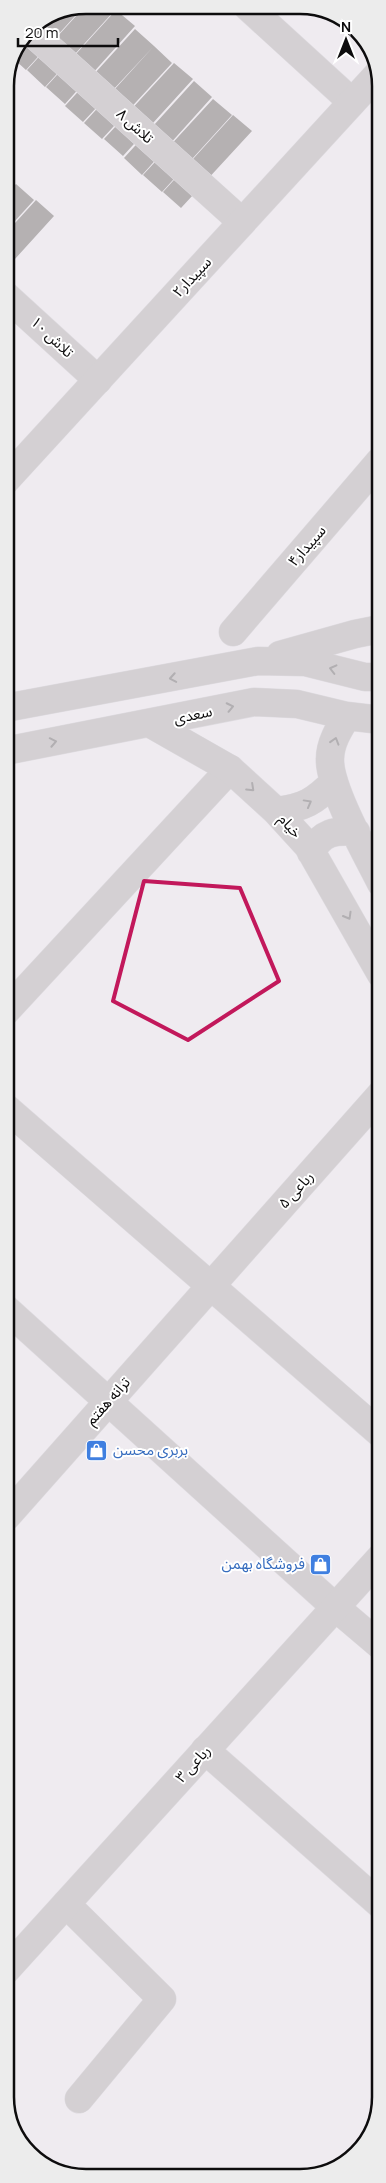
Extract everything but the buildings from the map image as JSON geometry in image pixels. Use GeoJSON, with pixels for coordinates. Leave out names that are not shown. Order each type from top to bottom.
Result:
{"type":"FeatureCollection","features":[{"type":"Feature","properties":{"kind":"street"},"geometry":{"type":"LineString","coordinates":[[256,14],[352,102]]}},
{"type":"Feature","properties":{"kind":"street","name":"تلاش ۸"},"geometry":{"type":"LineString","coordinates":[[35,35],[242,222]]}},
{"type":"Feature","properties":{"kind":"street","name":"سپیدار۲"},"geometry":{"type":"LineString","coordinates":[[14,471],[372,80]]}},
{"type":"Feature","properties":{"kind":"street","name":"تلاش ۱۰"},"geometry":{"type":"LineString","coordinates":[[14,303],[98,380]]}},
{"type":"Feature","properties":{"kind":"street","name":"سپیدار۴"},"geometry":{"type":"LineString","coordinates":[[233,632],[372,470]]}},
{"type":"Feature","properties":{"kind":"street"},"geometry":{"type":"LineString","coordinates":[[14,706],[258,661],[355,634],[372,631]]}},
{"type":"Feature","properties":{"kind":"street"},"geometry":{"type":"LineString","coordinates":[[258,661],[305,662],[365,677],[372,677]]}},
{"type":"Feature","properties":{"kind":"street","name":"سعدی"},"geometry":{"type":"LineString","coordinates":[[14,749],[151,724],[254,702],[297,704],[347,716],[372,719]]}},
{"type":"Feature","properties":{"kind":"street"},"geometry":{"type":"LineString","coordinates":[[347,716],[335,736],[330,759],[334,782],[372,866]]}},
{"type":"Feature","properties":{"kind":"street","name":"خیام"},"geometry":{"type":"LineString","coordinates":[[151,724],[230,769],[276,811],[311,852],[372,958]]}},
{"type":"Feature","properties":{"kind":"street"},"geometry":{"type":"LineString","coordinates":[[14,1002],[230,769]]}},
{"type":"Feature","properties":{"kind":"street"},"geometry":{"type":"LineString","coordinates":[[276,811],[295,809],[308,804],[334,782]]}},
{"type":"Feature","properties":{"kind":"street"},"geometry":{"type":"LineString","coordinates":[[311,852],[316,843],[328,834],[337,831],[356,832]]}},
{"type":"Feature","properties":{"kind":"street","name":"رباعی ۵"},"geometry":{"type":"LineString","coordinates":[[210,1286],[372,1104]]}},
{"type":"Feature","properties":{"kind":"street"},"geometry":{"type":"LineString","coordinates":[[14,1115],[372,1426]]}},
{"type":"Feature","properties":{"kind":"street","name":"ترانه هفتم"},"geometry":{"type":"LineString","coordinates":[[14,1508],[210,1286]]}},
{"type":"Feature","properties":{"kind":"street"},"geometry":{"type":"LineString","coordinates":[[14,1315],[335,1607],[372,1638]]}},
{"type":"Feature","properties":{"kind":"street","name":"رباعی ۳"},"geometry":{"type":"LineString","coordinates":[[14,1961],[372,1567]]}},
{"type":"Feature","properties":{"kind":"street"},"geometry":{"type":"LineString","coordinates":[[205,1750],[372,1897]]}},
{"type":"Feature","properties":{"kind":"street"},"geometry":{"type":"LineString","coordinates":[[66,1904],[162,1999],[79,2099]]}},
{"type":"Feature","properties":{"kind":"highlighted area"},"geometry":{"type":"Polygon","coordinates":[[[144,881],[240,888],[279,981],[188,1040],[113,1001],[144,881]]]}},
{"type":"Feature","properties":{"kind":"place","name":"بربری محسن"},"geometry":{"type":"Point","coordinates":[97,1450]}},
{"type":"Feature","properties":{"kind":"place","name":"فروشگاه بهمن"},"geometry":{"type":"Point","coordinates":[321,1564]}}]}
